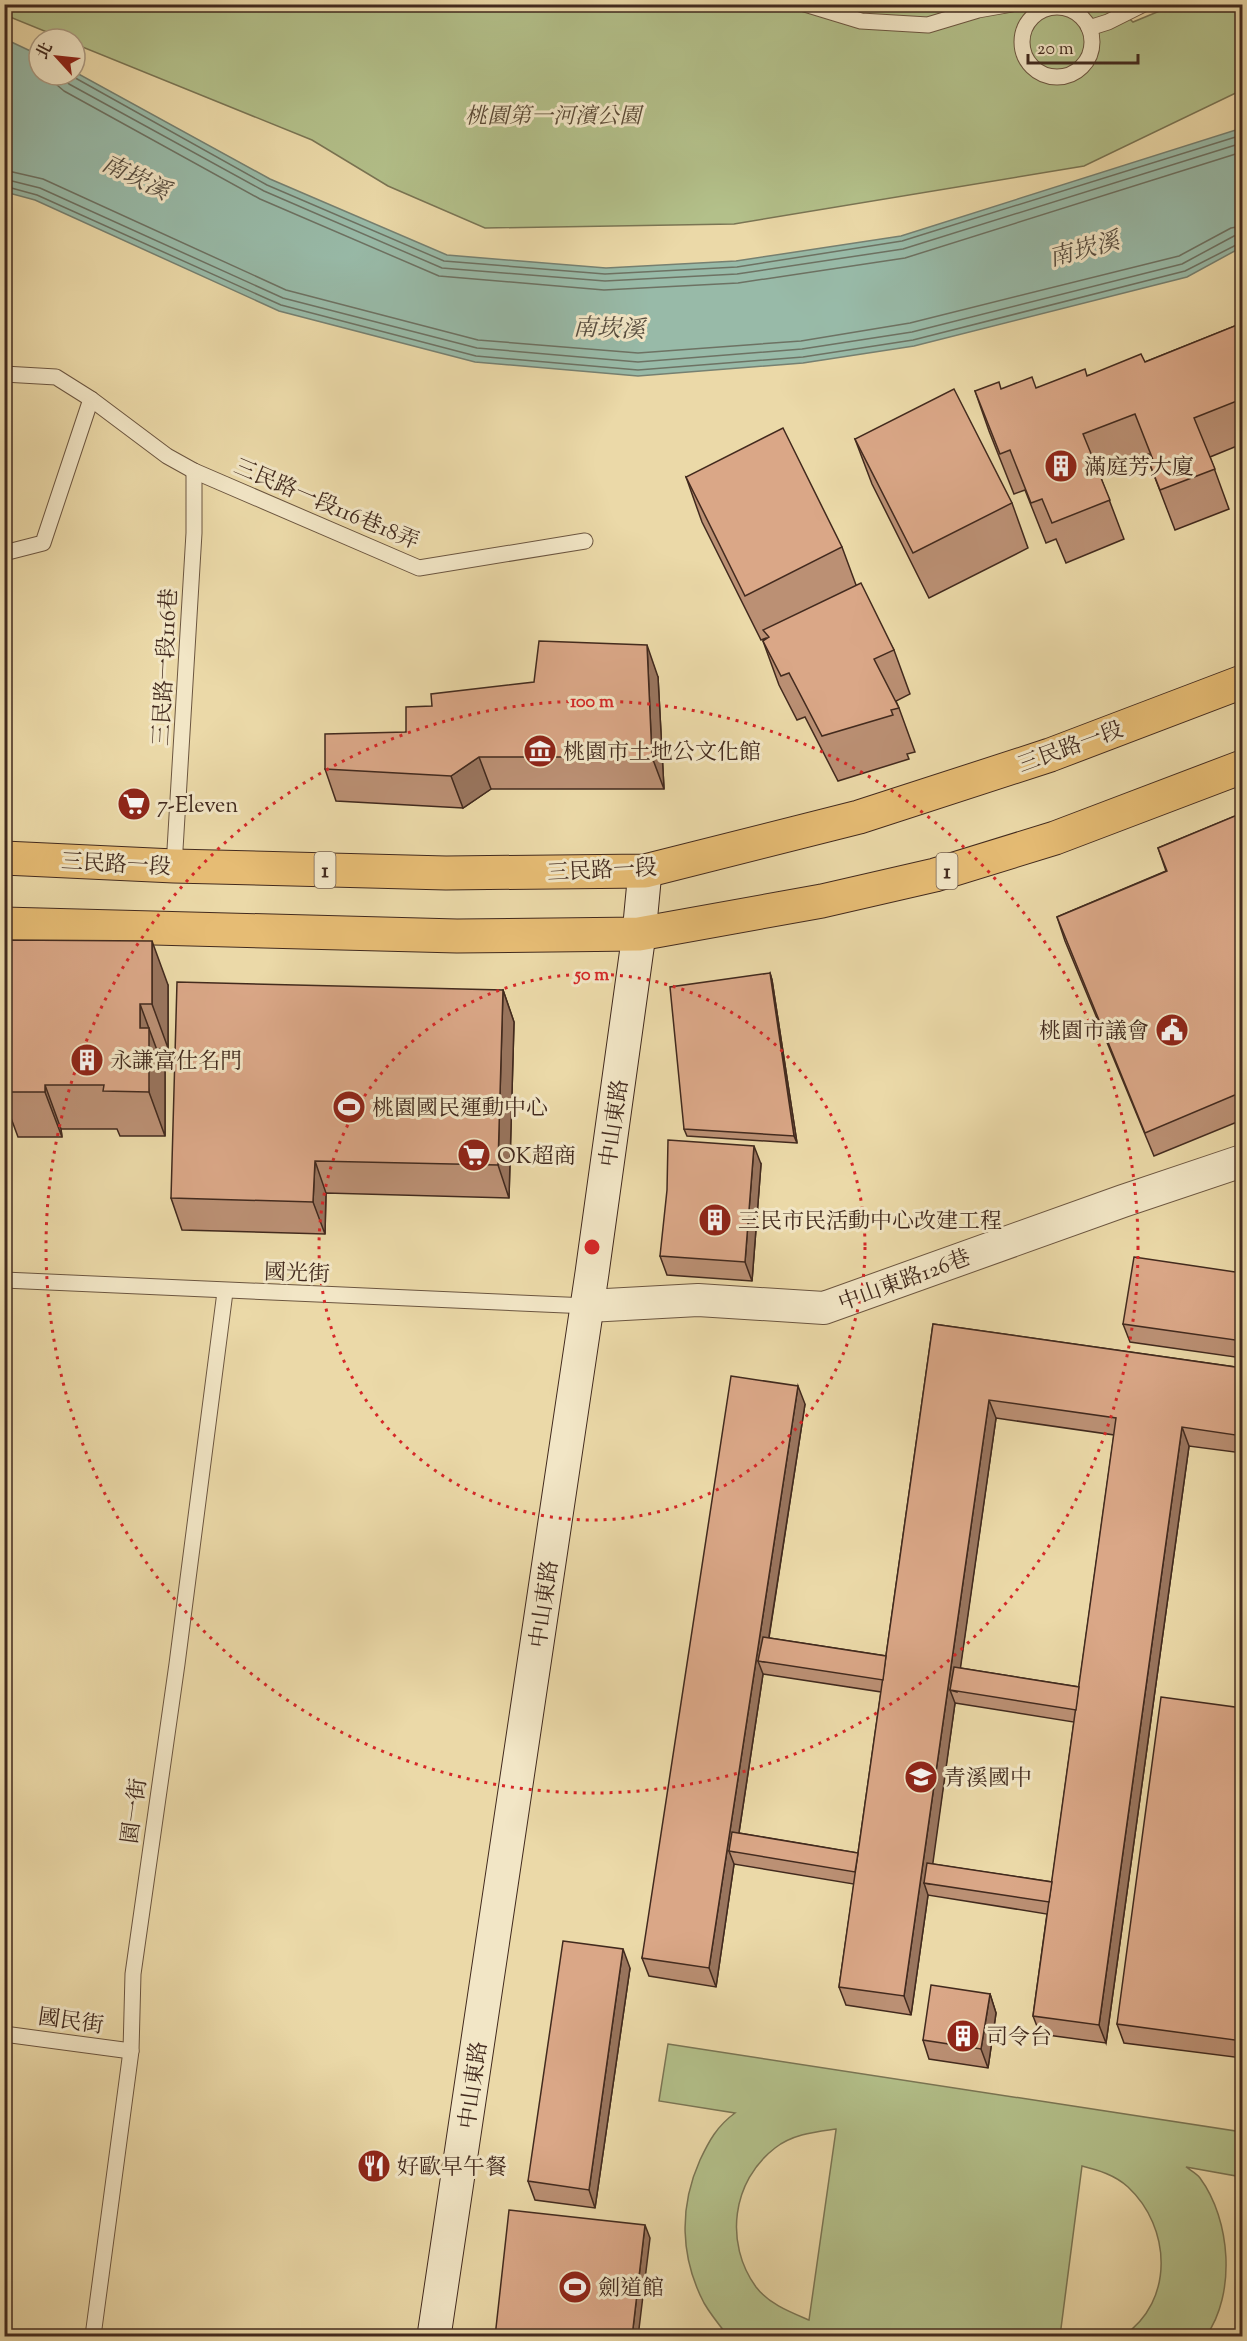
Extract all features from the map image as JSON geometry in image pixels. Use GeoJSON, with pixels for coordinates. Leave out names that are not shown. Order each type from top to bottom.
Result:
{"type":"FeatureCollection","features":[{"type":"Feature","properties":{"kind":"main road","name":"三民路一段"},"geometry":{"type":"LineString","coordinates":[[4,858],[174,866],[446,873],[645,871],[859,817],[1050,755],[1242,682]]}},
{"type":"Feature","properties":{"kind":"main road","name":"1"},"geometry":{"type":"LineString","coordinates":[[4,924],[457,936],[639,934],[822,901],[935,875],[1055,838],[1242,767]]}},
{"type":"Feature","properties":{"kind":"street","name":"中山東路"},"geometry":{"type":"LineString","coordinates":[[435,2337],[588,1306],[639,934],[645,871]]}},
{"type":"Feature","properties":{"kind":"street","name":"中山東路126巷"},"geometry":{"type":"LineString","coordinates":[[588,1306],[698,1300],[824,1308],[1242,1161]]}},
{"type":"Feature","properties":{"kind":"lane"},"geometry":{"type":"LineString","coordinates":[[805,4],[861,21],[928,25],[978,10],[1012,4]]}},
{"type":"Feature","properties":{"kind":"lane"},"geometry":{"type":"LineString","coordinates":[[1089,27],[1107,22],[1144,4]]}},
{"type":"Feature","properties":{"kind":"lane"},"geometry":{"type":"LineString","coordinates":[[1062,5],[1082,15],[1089,27],[1093,35],[1090,57],[1074,74],[1052,78],[1032,68],[1021,48],[1024,26],[1033,7],[1062,5]]}},
{"type":"Feature","properties":{"kind":"lane","name":"三民路一段116巷18弄"},"geometry":{"type":"LineString","coordinates":[[4,374],[56,377],[91,399],[166,456],[194,471],[419,568],[585,541]]}},
{"type":"Feature","properties":{"kind":"lane"},"geometry":{"type":"LineString","coordinates":[[4,553],[43,543],[91,399]]}},
{"type":"Feature","properties":{"kind":"lane","name":"三民路一段116巷"},"geometry":{"type":"LineString","coordinates":[[174,866],[194,533],[194,471]]}},
{"type":"Feature","properties":{"kind":"lane","name":"國光街"},"geometry":{"type":"LineString","coordinates":[[4,1280],[225,1292],[588,1306]]}},
{"type":"Feature","properties":{"kind":"lane","name":"園一街"},"geometry":{"type":"LineString","coordinates":[[93,2337],[131,2051],[133,1974],[177,1664],[225,1292]]}},
{"type":"Feature","properties":{"kind":"lane","name":"國民街"},"geometry":{"type":"LineString","coordinates":[[4,2034],[131,2051]]}},
{"type":"Feature","properties":{"kind":"green space","name":"桃園第一河濱公園"},"geometry":{"type":"Polygon","coordinates":[[[1114,4],[1133,22],[1174,5],[1242,5],[1242,90],[1084,166],[734,224],[485,228],[388,186],[312,140],[87,49],[87,27],[34,27],[5,15],[4,5],[1114,4]]]}},
{"type":"Feature","properties":{"kind":"green space"},"geometry":{"type":"Polygon","coordinates":[[[668,2044],[1242,2132],[1242,2177],[1186,2167],[1199,2177],[1210,2195],[1223,2235],[1226,2257],[1225,2279],[1216,2319],[1206,2336],[1123,2336],[1140,2321],[1152,2304],[1159,2284],[1161,2263],[1159,2242],[1153,2222],[1142,2203],[1128,2187],[1112,2176],[1082,2166],[1060,2336],[728,2336],[704,2303],[696,2286],[690,2268],[685,2232],[688,2196],[700,2160],[714,2134],[735,2113],[659,2101],[668,2044]],[[836,2129],[804,2134],[775,2148],[749,2177],[737,2213],[739,2251],[756,2287],[773,2303],[809,2320],[836,2129]]]}},
{"type":"Feature","properties":{"kind":"water","name":"南崁溪"},"geometry":{"type":"Polygon","coordinates":[[[5,39],[27,49],[27,87],[87,87],[87,79],[270,179],[447,255],[606,268],[736,261],[901,236],[1242,128],[1242,247],[1187,277],[914,346],[803,363],[638,376],[475,362],[279,311],[35,200],[5,192],[5,39]]]}},
{"type":"Feature","properties":{"kind":"building"},"geometry":{"type":"Polygon","coordinates":[[[1242,323],[1242,399],[1194,418],[1215,469],[1160,490],[1149,462],[1153,460],[1135,414],[1083,434],[1110,500],[1052,523],[1042,499],[1031,503],[1010,450],[1000,454],[975,391],[999,382],[1001,389],[1032,377],[1036,388],[1085,369],[1087,376],[1141,354],[1145,362],[1242,323]]]}},
{"type":"Feature","properties":{"kind":"building"},"geometry":{"type":"Polygon","coordinates":[[[954,389],[1012,503],[913,553],[855,439],[954,389]]]}},
{"type":"Feature","properties":{"kind":"building"},"geometry":{"type":"Polygon","coordinates":[[[783,428],[842,547],[745,596],[686,477],[783,428]]]}},
{"type":"Feature","properties":{"kind":"building"},"geometry":{"type":"Polygon","coordinates":[[[861,583],[894,650],[874,659],[899,708],[891,710],[893,715],[822,736],[789,673],[781,676],[763,641],[769,637],[763,630],[861,583]]]}},
{"type":"Feature","properties":{"kind":"building"},"geometry":{"type":"Polygon","coordinates":[[[539,641],[647,645],[652,757],[479,757],[451,776],[325,769],[325,734],[406,732],[406,707],[432,706],[431,694],[534,682],[539,641]]]}},
{"type":"Feature","properties":{"kind":"building","name":"桃園市議會"},"geometry":{"type":"Polygon","coordinates":[[[1242,813],[1242,1092],[1145,1133],[1057,917],[1167,871],[1158,848],[1242,813]]]}},
{"type":"Feature","properties":{"kind":"building","name":"永謙富仕名門"},"geometry":{"type":"Polygon","coordinates":[[[4,940],[152,941],[152,1004],[140,1004],[140,1028],[149,1028],[149,1092],[103,1091],[104,1085],[45,1085],[45,1092],[4,1092],[4,940]]]}},
{"type":"Feature","properties":{"kind":"building"},"geometry":{"type":"Polygon","coordinates":[[[770,973],[794,1136],[684,1129],[670,987],[770,973]]]}},
{"type":"Feature","properties":{"kind":"building","name":"桃園國民運動中心"},"geometry":{"type":"Polygon","coordinates":[[[177,982],[503,990],[498,1165],[315,1161],[313,1202],[171,1198],[177,982]]]}},
{"type":"Feature","properties":{"kind":"building","name":"三民市民活動中心改建工程"},"geometry":{"type":"Polygon","coordinates":[[[668,1140],[754,1146],[745,1262],[660,1256],[667,1190],[668,1140]]]}},
{"type":"Feature","properties":{"kind":"building"},"geometry":{"type":"Polygon","coordinates":[[[1134,1257],[1242,1273],[1242,1341],[1123,1324],[1134,1257]]]}},
{"type":"Feature","properties":{"kind":"building"},"geometry":{"type":"Polygon","coordinates":[[[933,1324],[1242,1368],[1242,1436],[1182,1427],[1099,2025],[1033,2016],[1116,1418],[989,1400],[904,1996],[839,1987],[933,1324]]]}},
{"type":"Feature","properties":{"kind":"building"},"geometry":{"type":"Polygon","coordinates":[[[731,1376],[798,1386],[709,1968],[642,1958],[731,1376]]]}},
{"type":"Feature","properties":{"kind":"building"},"geometry":{"type":"Polygon","coordinates":[[[763,1637],[886,1656],[883,1680],[758,1661],[763,1637]]]}},
{"type":"Feature","properties":{"kind":"building"},"geometry":{"type":"Polygon","coordinates":[[[954,1667],[1079,1687],[1076,1710],[950,1690],[954,1667]]]}},
{"type":"Feature","properties":{"kind":"building"},"geometry":{"type":"Polygon","coordinates":[[[1161,1697],[1242,1708],[1242,2041],[1117,2024],[1161,1697]]]}},
{"type":"Feature","properties":{"kind":"building"},"geometry":{"type":"Polygon","coordinates":[[[732,1832],[858,1853],[855,1872],[729,1851],[732,1832]]]}},
{"type":"Feature","properties":{"kind":"building"},"geometry":{"type":"Polygon","coordinates":[[[927,1863],[1052,1882],[1049,1902],[924,1883],[927,1863]]]}},
{"type":"Feature","properties":{"kind":"building"},"geometry":{"type":"Polygon","coordinates":[[[563,1941],[623,1949],[589,2190],[528,2181],[563,1941]]]}},
{"type":"Feature","properties":{"kind":"building"},"geometry":{"type":"Polygon","coordinates":[[[931,1985],[990,1994],[981,2049],[923,2040],[931,1985]]]}},
{"type":"Feature","properties":{"kind":"building","name":"劍道館"},"geometry":{"type":"Polygon","coordinates":[[[509,2210],[645,2225],[632,2337],[495,2337],[509,2210]]]}},
{"type":"Feature","properties":{"kind":"place","name":"滿庭芳大廈"},"geometry":{"type":"Point","coordinates":[1061,466]}},
{"type":"Feature","properties":{"kind":"place","name":"桃園市土地公文化館"},"geometry":{"type":"Point","coordinates":[540,751]}},
{"type":"Feature","properties":{"kind":"place","name":"7-Eleven"},"geometry":{"type":"Point","coordinates":[134,804]}},
{"type":"Feature","properties":{"kind":"place","name":"桃園市議會"},"geometry":{"type":"Point","coordinates":[1172,1030]}},
{"type":"Feature","properties":{"kind":"place","name":"永謙富仕名門"},"geometry":{"type":"Point","coordinates":[87,1060]}},
{"type":"Feature","properties":{"kind":"place","name":"桃園國民運動中心"},"geometry":{"type":"Point","coordinates":[349,1107]}},
{"type":"Feature","properties":{"kind":"place","name":"OK超商"},"geometry":{"type":"Point","coordinates":[474,1155]}},
{"type":"Feature","properties":{"kind":"place","name":"三民市民活動中心改建工程"},"geometry":{"type":"Point","coordinates":[715,1220]}},
{"type":"Feature","properties":{"kind":"place","name":"青溪國中"},"geometry":{"type":"Point","coordinates":[921,1777]}},
{"type":"Feature","properties":{"kind":"place","name":"司令台"},"geometry":{"type":"Point","coordinates":[963,2036]}},
{"type":"Feature","properties":{"kind":"place","name":"好歐早午餐"},"geometry":{"type":"Point","coordinates":[374,2166]}},
{"type":"Feature","properties":{"kind":"place","name":"劍道館"},"geometry":{"type":"Point","coordinates":[575,2287]}}]}
